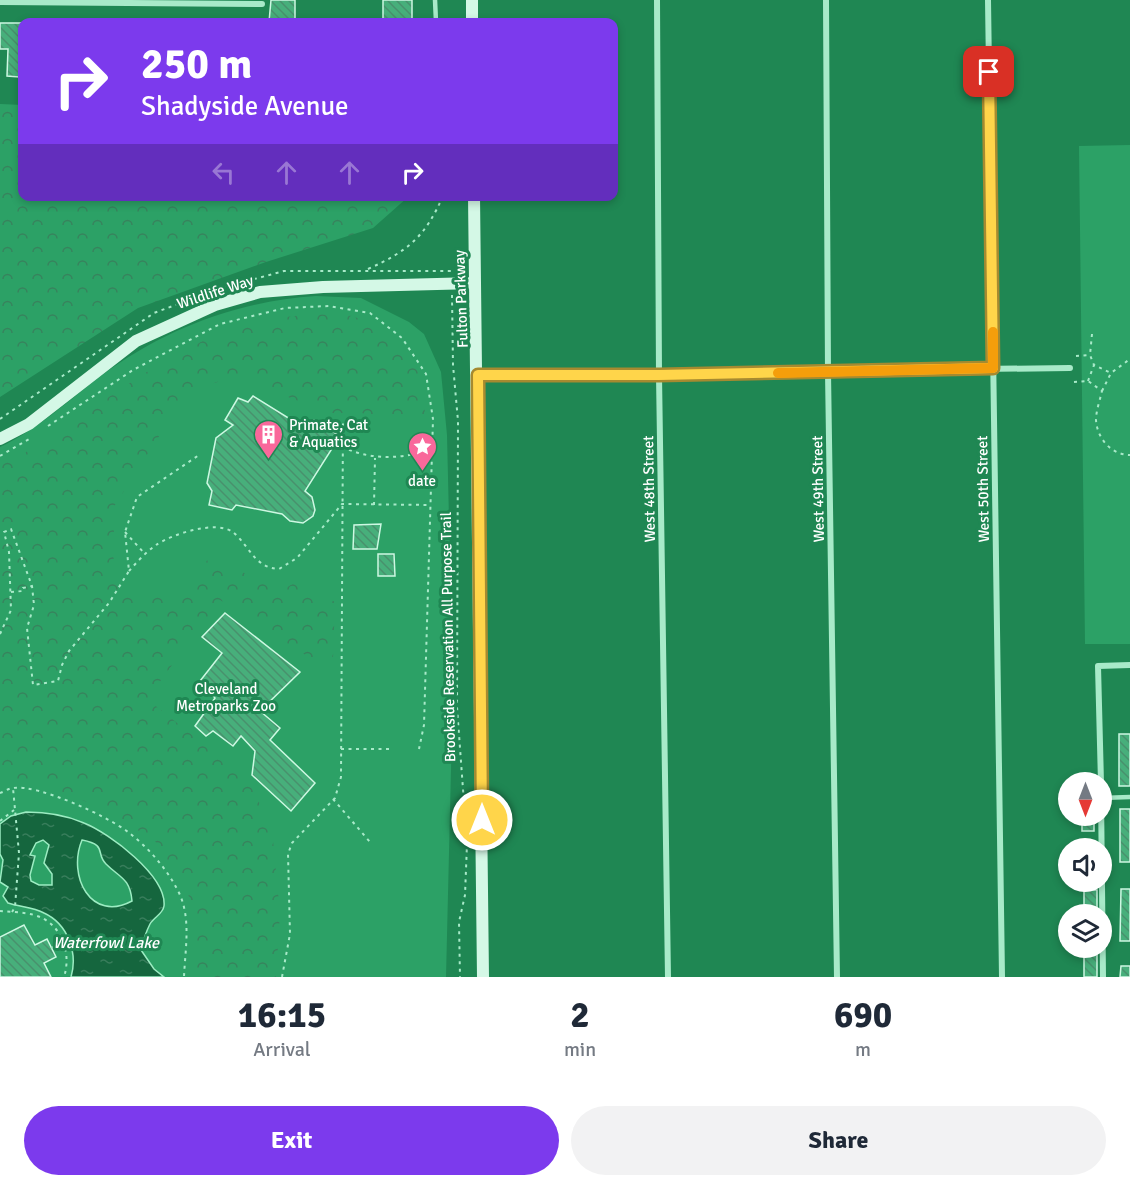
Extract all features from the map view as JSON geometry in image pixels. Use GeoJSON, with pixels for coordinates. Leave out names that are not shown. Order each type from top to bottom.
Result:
{"type":"FeatureCollection","features":[{"type":"Feature","properties":{"kind":"street"},"geometry":{"type":"LineString","coordinates":[[472,0],[472,18]]}},
{"type":"Feature","properties":{"kind":"street","name":"West 48th Street"},"geometry":{"type":"LineString","coordinates":[[657,0],[659,375],[668,977]]}},
{"type":"Feature","properties":{"kind":"street","name":"West 49th Street"},"geometry":{"type":"LineString","coordinates":[[826,0],[828,372],[837,977]]}},
{"type":"Feature","properties":{"kind":"street","name":"West 50th Street"},"geometry":{"type":"LineString","coordinates":[[988,0],[1002,977]]}},
{"type":"Feature","properties":{"kind":"street"},"geometry":{"type":"LineString","coordinates":[[0,2],[262,4]]}},
{"type":"Feature","properties":{"kind":"street","name":"Fulton Parkway"},"geometry":{"type":"LineString","coordinates":[[474,201],[478,375],[483,977]]}},
{"type":"Feature","properties":{"kind":"street","name":"Wildlife Way"},"geometry":{"type":"LineString","coordinates":[[0,439],[29,424],[136,341],[214,305],[260,292],[323,287],[475,283]]}},
{"type":"Feature","properties":{"kind":"street"},"geometry":{"type":"LineString","coordinates":[[478,375],[659,375],[1070,368]]}},
{"type":"Feature","properties":{"kind":"street"},"geometry":{"type":"LineString","coordinates":[[1101,772],[1098,666],[1130,665]]}},
{"type":"Feature","properties":{"kind":"street"},"geometry":{"type":"LineString","coordinates":[[1101,826],[1103,977]]}},
{"type":"Feature","properties":{"kind":"lane"},"geometry":{"type":"LineString","coordinates":[[435,0],[436,18]]}},
{"type":"Feature","properties":{"kind":"lane"},"geometry":{"type":"LineString","coordinates":[[1112,796],[1130,797]]}},
{"type":"Feature","properties":{"kind":"path"},"geometry":{"type":"LineString","coordinates":[[366,270],[388,260],[419,238],[440,201]]}},
{"type":"Feature","properties":{"kind":"path","name":"Brookside Reservation All Purpose Trail"},"geometry":{"type":"LineString","coordinates":[[452,296],[453,364],[458,421],[457,707],[467,844],[465,895],[459,922],[460,977]]}},
{"type":"Feature","properties":{"kind":"path"},"geometry":{"type":"LineString","coordinates":[[41,431],[133,370],[220,324],[285,308],[329,306],[370,313],[384,321],[413,353],[426,374],[434,449],[424,725],[419,749]]}},
{"type":"Feature","properties":{"kind":"path"},"geometry":{"type":"LineString","coordinates":[[1088,381],[1094,365],[1090,355],[1092,334]]}},
{"type":"Feature","properties":{"kind":"path"},"geometry":{"type":"LineString","coordinates":[[1076,356],[1090,355]]}},
{"type":"Feature","properties":{"kind":"path"},"geometry":{"type":"LineString","coordinates":[[1130,359],[1111,373],[1102,391],[1096,420],[1102,440],[1107,446],[1124,455],[1130,455]]}},
{"type":"Feature","properties":{"kind":"path"},"geometry":{"type":"LineString","coordinates":[[1094,365],[1111,373]]}},
{"type":"Feature","properties":{"kind":"path"},"geometry":{"type":"LineString","coordinates":[[1074,382],[1088,381],[1102,391]]}},
{"type":"Feature","properties":{"kind":"path"},"geometry":{"type":"LineString","coordinates":[[282,977],[290,934],[288,854],[292,843],[333,799],[342,777],[340,749],[343,419]]}},
{"type":"Feature","properties":{"kind":"path"},"geometry":{"type":"LineString","coordinates":[[0,456],[32,437]]}},
{"type":"Feature","properties":{"kind":"path"},"geometry":{"type":"LineString","coordinates":[[342,447],[375,458],[401,457],[434,449]]}},
{"type":"Feature","properties":{"kind":"path"},"geometry":{"type":"LineString","coordinates":[[129,571],[125,532],[137,497],[199,455]]}},
{"type":"Feature","properties":{"kind":"path"},"geometry":{"type":"LineString","coordinates":[[375,458],[375,505]]}},
{"type":"Feature","properties":{"kind":"path"},"geometry":{"type":"LineString","coordinates":[[342,504],[431,506]]}},
{"type":"Feature","properties":{"kind":"path"},"geometry":{"type":"LineString","coordinates":[[0,634],[11,610],[9,552],[4,532],[11,529],[32,586],[34,605],[27,628],[33,685],[58,681],[69,651],[109,603],[129,571],[157,544],[206,527],[221,527],[233,532],[261,565],[279,570],[297,558],[342,504]]}},
{"type":"Feature","properties":{"kind":"path"},"geometry":{"type":"LineString","coordinates":[[125,532],[145,554]]}},
{"type":"Feature","properties":{"kind":"path"},"geometry":{"type":"LineString","coordinates":[[10,592],[23,591],[23,588],[32,586]]}},
{"type":"Feature","properties":{"kind":"path"},"geometry":{"type":"LineString","coordinates":[[340,749],[392,749]]}},
{"type":"Feature","properties":{"kind":"path"},"geometry":{"type":"LineString","coordinates":[[0,793],[13,788],[40,791],[128,832],[162,865],[180,895],[186,912],[184,977]]}},
{"type":"Feature","properties":{"kind":"path"},"geometry":{"type":"LineString","coordinates":[[12,912],[15,908],[19,853],[13,788]]}},
{"type":"Feature","properties":{"kind":"path"},"geometry":{"type":"LineString","coordinates":[[333,799],[370,842]]}},
{"type":"Feature","properties":{"kind":"path"},"geometry":{"type":"LineString","coordinates":[[0,821],[14,810]]}},
{"type":"Feature","properties":{"kind":"path"},"geometry":{"type":"LineString","coordinates":[[0,910],[34,915],[50,922],[64,942],[68,959],[64,977]]}},
{"type":"Feature","properties":{"kind":"path"},"geometry":{"type":"LineString","coordinates":[[51,948],[64,942]]}},
{"type":"Feature","properties":{"kind":"green space"},"geometry":{"type":"Polygon","coordinates":[[[0,104],[18,105],[18,201],[403,201],[373,228],[266,262],[138,308],[0,397],[0,104]]]}},
{"type":"Feature","properties":{"kind":"green space"},"geometry":{"type":"Polygon","coordinates":[[[1130,145],[1130,644],[1085,644],[1079,146],[1130,145]]]}},
{"type":"Feature","properties":{"kind":"green space","name":"Cleveland Metroparks Zoo"},"geometry":{"type":"Polygon","coordinates":[[[316,296],[361,298],[409,322],[424,334],[441,372],[447,435],[453,687],[446,977],[0,977],[0,447],[40,423],[125,359],[176,331],[230,311],[258,304],[316,296]]]}},
{"type":"Feature","properties":{"kind":"green space"},"geometry":{"type":"Polygon","coordinates":[[[313,314],[353,316],[393,335],[418,372],[426,418],[417,420],[361,413],[327,413],[237,376],[188,391],[115,505],[113,555],[120,595],[187,594],[209,557],[282,590],[298,581],[335,602],[333,658],[310,658],[220,600],[147,699],[252,783],[273,840],[280,913],[276,977],[193,977],[196,939],[188,892],[155,841],[104,809],[41,783],[0,782],[0,465],[17,458],[145,373],[210,337],[276,318],[313,314]]]}},
{"type":"Feature","properties":{"kind":"water","name":"Waterfowl Lake"},"geometry":{"type":"Polygon","coordinates":[[[26,812],[77,820],[107,836],[147,869],[162,894],[164,906],[150,924],[141,950],[154,969],[164,977],[71,977],[72,949],[59,924],[40,911],[8,903],[3,896],[8,887],[0,882],[3,860],[0,854],[0,824],[11,816],[26,812]],[[43,840],[36,843],[30,855],[35,856],[30,875],[31,881],[39,885],[52,885],[52,874],[44,863],[49,845],[43,840]],[[82,840],[78,854],[78,868],[80,881],[86,892],[94,901],[105,906],[117,906],[132,901],[127,883],[106,864],[98,847],[82,840]]]}},
{"type":"Feature","properties":{"kind":"building"},"geometry":{"type":"Polygon","coordinates":[[[271,0],[295,0],[295,18],[269,18],[271,0]]]}},
{"type":"Feature","properties":{"kind":"building"},"geometry":{"type":"Polygon","coordinates":[[[383,0],[412,0],[412,18],[383,18],[383,0]]]}},
{"type":"Feature","properties":{"kind":"building"},"geometry":{"type":"Polygon","coordinates":[[[0,23],[18,23],[18,77],[7,76],[8,49],[0,49],[0,23]]]}},
{"type":"Feature","properties":{"kind":"building","name":"Primate, Cat & Aquatics"},"geometry":{"type":"Polygon","coordinates":[[[253,396],[306,429],[314,420],[340,436],[305,491],[312,497],[315,510],[313,516],[303,523],[290,521],[282,514],[236,505],[232,510],[209,505],[212,491],[207,483],[216,438],[233,425],[225,420],[238,398],[248,402],[253,396]]]}},
{"type":"Feature","properties":{"kind":"building"},"geometry":{"type":"Polygon","coordinates":[[[381,524],[377,549],[353,549],[354,525],[381,524]]]}},
{"type":"Feature","properties":{"kind":"building"},"geometry":{"type":"Polygon","coordinates":[[[378,554],[394,554],[395,576],[378,576],[378,554]]]}},
{"type":"Feature","properties":{"kind":"building"},"geometry":{"type":"Polygon","coordinates":[[[225,613],[300,672],[260,711],[280,728],[270,740],[315,783],[291,811],[252,775],[255,751],[241,736],[233,746],[213,731],[206,736],[195,726],[215,698],[200,681],[222,653],[202,637],[225,613]]]}},
{"type":"Feature","properties":{"kind":"building"},"geometry":{"type":"Polygon","coordinates":[[[1119,734],[1130,734],[1130,786],[1119,786],[1119,734]]]}},
{"type":"Feature","properties":{"kind":"building"},"geometry":{"type":"Polygon","coordinates":[[[1120,809],[1130,809],[1130,862],[1120,862],[1120,809]]]}},
{"type":"Feature","properties":{"kind":"building"},"geometry":{"type":"Polygon","coordinates":[[[1082,826],[1094,826],[1094,831],[1082,831],[1082,826]]]}},
{"type":"Feature","properties":{"kind":"building"},"geometry":{"type":"Polygon","coordinates":[[[1121,889],[1130,889],[1130,941],[1120,941],[1121,889]]]}},
{"type":"Feature","properties":{"kind":"building"},"geometry":{"type":"Polygon","coordinates":[[[1084,892],[1097,892],[1097,904],[1084,904],[1084,892]]]}},
{"type":"Feature","properties":{"kind":"building"},"geometry":{"type":"Polygon","coordinates":[[[24,925],[35,945],[47,939],[56,957],[44,963],[51,977],[0,977],[0,937],[24,925]]]}},
{"type":"Feature","properties":{"kind":"building"},"geometry":{"type":"Polygon","coordinates":[[[1084,958],[1097,958],[1097,977],[1084,977],[1084,958]]]}},
{"type":"Feature","properties":{"kind":"building"},"geometry":{"type":"Polygon","coordinates":[[[1121,966],[1130,966],[1130,977],[1120,977],[1121,966]]]}},
{"type":"Feature","properties":{"kind":"slow traffic"},"geometry":{"type":"LineString","coordinates":[[778,373],[993,368],[993,332]]}},
{"type":"Feature","properties":{"kind":"place","name":"Primate, Cat & Aquatics"},"geometry":{"type":"Point","coordinates":[268,460]}},
{"type":"Feature","properties":{"kind":"place","name":"date"},"geometry":{"type":"Point","coordinates":[422,472]}},
{"type":"Feature","properties":{"kind":"route"},"geometry":{"type":"LineString","coordinates":[[482,820],[478,375],[659,375],[993,368],[989,72]]}}]}
